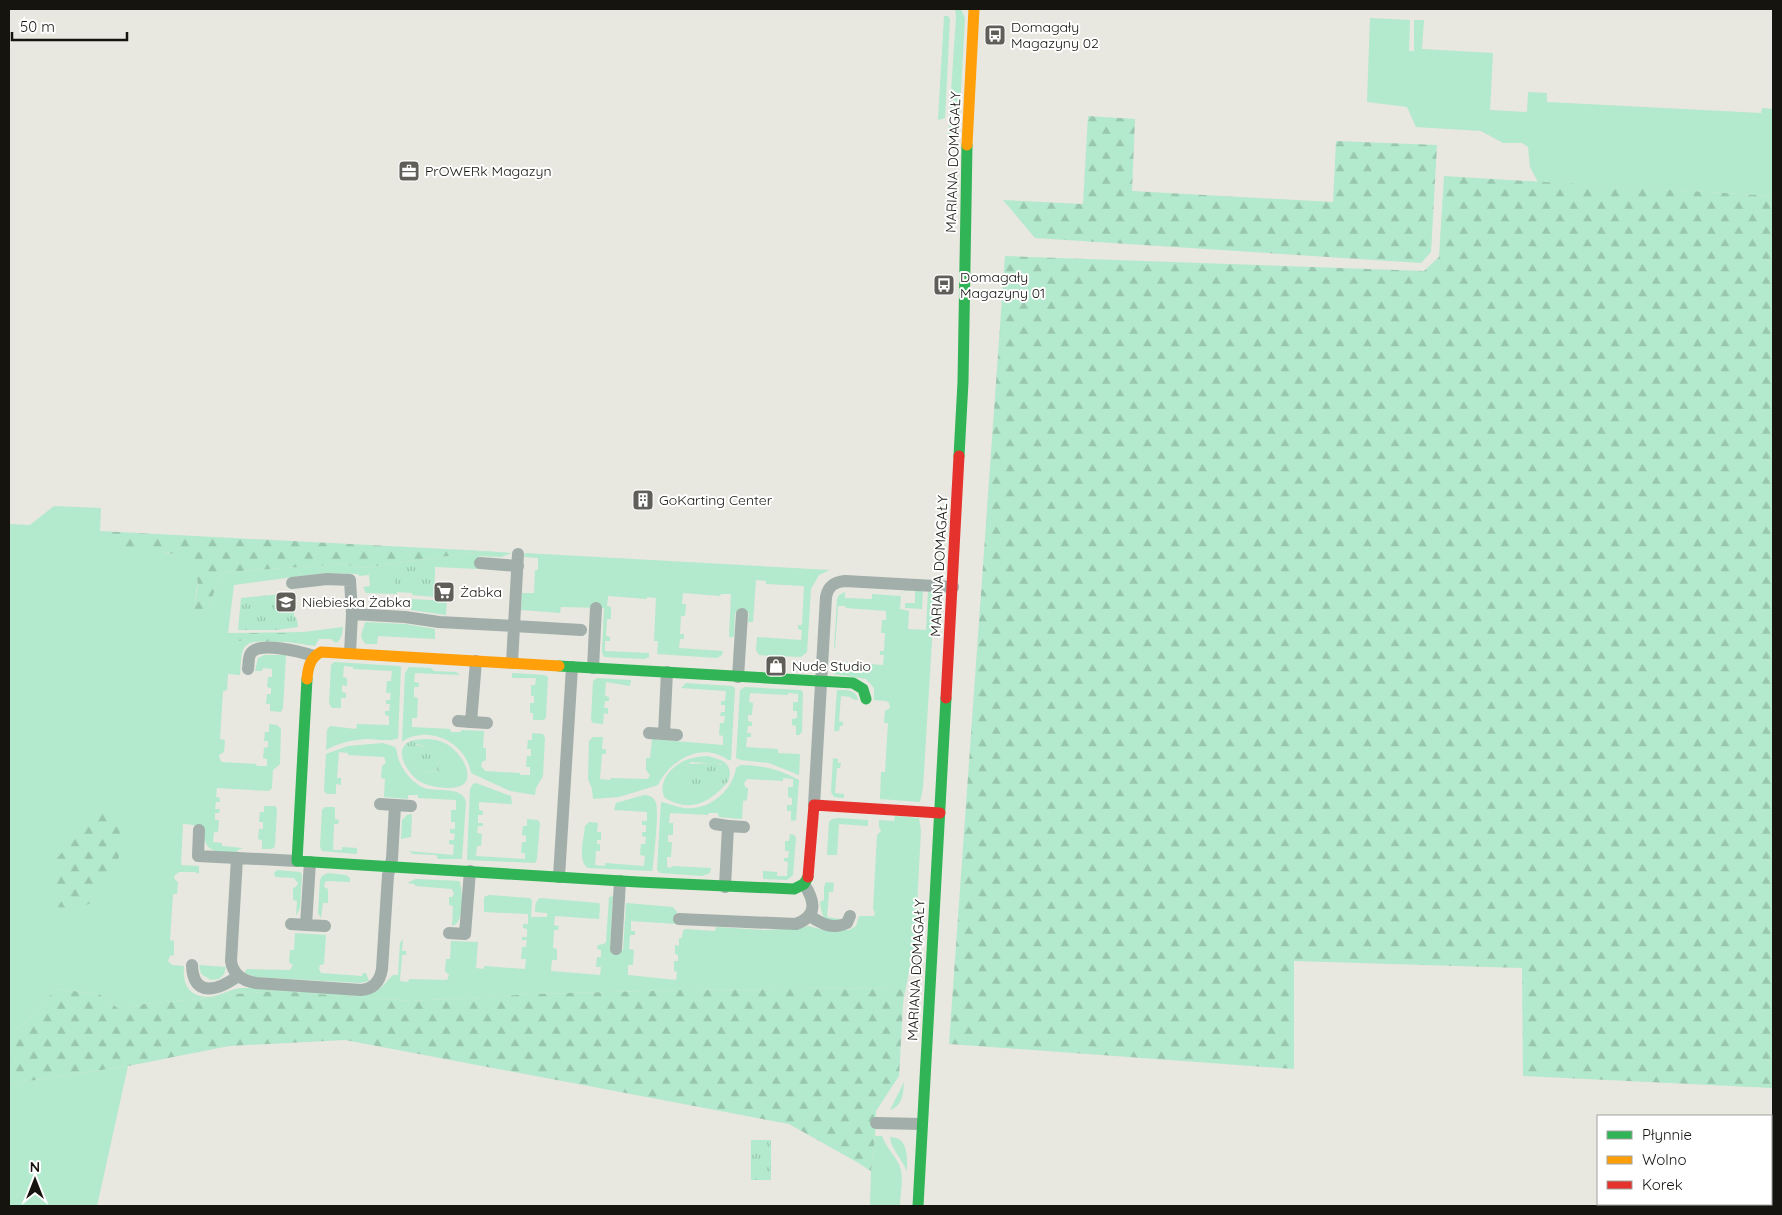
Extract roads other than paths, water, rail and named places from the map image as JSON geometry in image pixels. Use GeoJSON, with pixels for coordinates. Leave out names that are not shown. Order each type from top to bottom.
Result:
{"type":"FeatureCollection","features":[{"type":"Feature","properties":{"kind":"street","name":"MARIANA DOMAGAŁY"},"geometry":{"type":"LineString","coordinates":[[918,1206],[963,382],[966,173],[974,9]]}},
{"type":"Feature","properties":{"kind":"street"},"geometry":{"type":"LineString","coordinates":[[480,564],[518,560],[512,663]]}},
{"type":"Feature","properties":{"kind":"street"},"geometry":{"type":"LineString","coordinates":[[292,582],[327,579],[355,580],[350,653]]}},
{"type":"Feature","properties":{"kind":"street"},"geometry":{"type":"LineString","coordinates":[[199,830],[198,856],[725,887],[797,889],[804,884],[810,874],[826,597],[831,585],[837,582],[848,581],[953,587]]}},
{"type":"Feature","properties":{"kind":"street"},"geometry":{"type":"LineString","coordinates":[[593,668],[596,608]]}},
{"type":"Feature","properties":{"kind":"street"},"geometry":{"type":"LineString","coordinates":[[352,614],[405,617],[439,622],[580,630]]}},
{"type":"Feature","properties":{"kind":"street"},"geometry":{"type":"LineString","coordinates":[[738,677],[742,614]]}},
{"type":"Feature","properties":{"kind":"street"},"geometry":{"type":"LineString","coordinates":[[248,669],[250,655],[258,649],[288,649],[314,656]]}},
{"type":"Feature","properties":{"kind":"street"},"geometry":{"type":"LineString","coordinates":[[297,861],[308,668],[314,656],[321,652],[858,684],[865,690],[866,699]]}},
{"type":"Feature","properties":{"kind":"street"},"geometry":{"type":"LineString","coordinates":[[471,722],[476,661]]}},
{"type":"Feature","properties":{"kind":"street"},"geometry":{"type":"LineString","coordinates":[[559,877],[572,667]]}},
{"type":"Feature","properties":{"kind":"street"},"geometry":{"type":"LineString","coordinates":[[664,734],[667,672]]}},
{"type":"Feature","properties":{"kind":"street"},"geometry":{"type":"LineString","coordinates":[[458,721],[487,723]]}},
{"type":"Feature","properties":{"kind":"street"},"geometry":{"type":"LineString","coordinates":[[649,733],[677,735]]}},
{"type":"Feature","properties":{"kind":"street"},"geometry":{"type":"LineString","coordinates":[[380,804],[411,806]]}},
{"type":"Feature","properties":{"kind":"street"},"geometry":{"type":"LineString","coordinates":[[237,858],[232,961],[233,969],[238,976],[245,981],[256,983],[361,990],[374,985],[379,979],[382,969],[395,805]]}},
{"type":"Feature","properties":{"kind":"street"},"geometry":{"type":"LineString","coordinates":[[814,805],[940,813]]}},
{"type":"Feature","properties":{"kind":"street"},"geometry":{"type":"LineString","coordinates":[[715,824],[744,827]]}},
{"type":"Feature","properties":{"kind":"street"},"geometry":{"type":"LineString","coordinates":[[725,887],[728,826]]}},
{"type":"Feature","properties":{"kind":"street"},"geometry":{"type":"LineString","coordinates":[[306,925],[310,862]]}},
{"type":"Feature","properties":{"kind":"street"},"geometry":{"type":"LineString","coordinates":[[449,933],[466,934],[470,871]]}},
{"type":"Feature","properties":{"kind":"street"},"geometry":{"type":"LineString","coordinates":[[616,949],[620,881]]}},
{"type":"Feature","properties":{"kind":"street"},"geometry":{"type":"LineString","coordinates":[[679,919],[796,924],[810,916],[813,903],[804,884]]}},
{"type":"Feature","properties":{"kind":"street"},"geometry":{"type":"LineString","coordinates":[[810,916],[823,924],[839,926],[847,923],[850,916]]}},
{"type":"Feature","properties":{"kind":"street"},"geometry":{"type":"LineString","coordinates":[[291,924],[325,926]]}},
{"type":"Feature","properties":{"kind":"street"},"geometry":{"type":"LineString","coordinates":[[192,965],[194,979],[198,985],[205,988],[220,987],[238,976]]}},
{"type":"Feature","properties":{"kind":"street"},"geometry":{"type":"LineString","coordinates":[[876,1123],[922,1124]]}},
{"type":"Feature","properties":{"kind":"place","name":"Domagały Magazyny 02"},"geometry":{"type":"Point","coordinates":[995,35]}},
{"type":"Feature","properties":{"kind":"place","name":"PrOWERk Magazyn"},"geometry":{"type":"Point","coordinates":[409,171]}},
{"type":"Feature","properties":{"kind":"place","name":"Domagały Magazyny 01"},"geometry":{"type":"Point","coordinates":[944,285]}},
{"type":"Feature","properties":{"kind":"place","name":"GoKarting Center"},"geometry":{"type":"Point","coordinates":[643,500]}},
{"type":"Feature","properties":{"kind":"place","name":"Żabka"},"geometry":{"type":"Point","coordinates":[444,592]}},
{"type":"Feature","properties":{"kind":"place","name":"Niebieska Żabka"},"geometry":{"type":"Point","coordinates":[286,602]}},
{"type":"Feature","properties":{"kind":"place","name":"Nude Studio"},"geometry":{"type":"Point","coordinates":[776,666]}}]}
